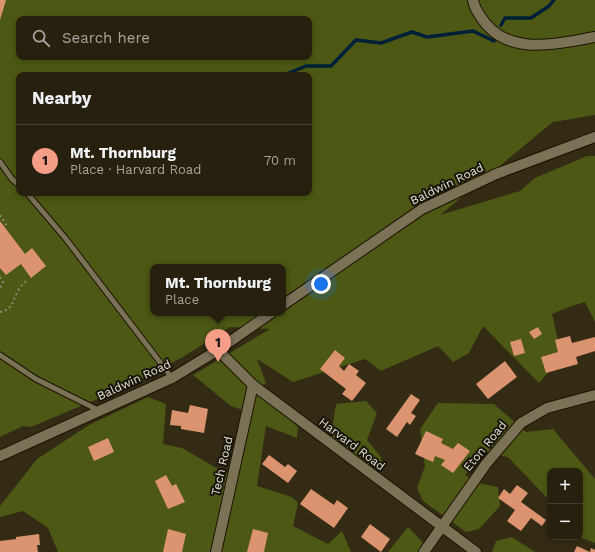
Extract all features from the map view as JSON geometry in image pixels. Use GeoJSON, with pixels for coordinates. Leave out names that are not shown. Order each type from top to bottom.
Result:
{"type":"FeatureCollection","features":[{"type":"Feature","properties":{"kind":"street"},"geometry":{"type":"LineString","coordinates":[[473,0],[479,15],[492,30],[506,40],[526,44],[548,45],[595,37]]}},
{"type":"Feature","properties":{"kind":"street","name":"Baldwin Road"},"geometry":{"type":"LineString","coordinates":[[286,303],[422,209],[496,174],[593,139]]}},
{"type":"Feature","properties":{"kind":"street","name":"Baldwin Road"},"geometry":{"type":"LineString","coordinates":[[0,456],[172,378],[218,350],[267,316]]}},
{"type":"Feature","properties":{"kind":"street","name":"Harvard Road"},"geometry":{"type":"LineString","coordinates":[[218,350],[253,385],[476,552]]}},
{"type":"Feature","properties":{"kind":"street","name":"Tech Road"},"geometry":{"type":"LineString","coordinates":[[216,552],[253,385]]}},
{"type":"Feature","properties":{"kind":"street","name":"Eton Road"},"geometry":{"type":"LineString","coordinates":[[424,552],[486,464],[521,423],[547,408],[595,395]]}},
{"type":"Feature","properties":{"kind":"lane"},"geometry":{"type":"LineString","coordinates":[[1,165],[16,182]]}},
{"type":"Feature","properties":{"kind":"lane"},"geometry":{"type":"LineString","coordinates":[[30,196],[71,245],[172,378]]}},
{"type":"Feature","properties":{"kind":"lane"},"geometry":{"type":"LineString","coordinates":[[0,356],[36,380],[99,411]]}},
{"type":"Feature","properties":{"kind":"path"},"geometry":{"type":"LineString","coordinates":[[0,215],[6,226]]}},
{"type":"Feature","properties":{"kind":"path"},"geometry":{"type":"LineString","coordinates":[[0,277],[4,282],[0,288]]}},
{"type":"Feature","properties":{"kind":"path"},"geometry":{"type":"LineString","coordinates":[[0,312],[9,309],[19,289],[28,279]]}},
{"type":"Feature","properties":{"kind":"green space"},"geometry":{"type":"Polygon","coordinates":[[[0,0],[595,0],[595,115],[553,122],[440,215],[520,191],[535,178],[587,156],[595,156],[595,322],[585,302],[552,314],[562,357],[539,383],[483,326],[469,353],[453,362],[438,346],[381,371],[365,359],[293,382],[257,359],[266,383],[255,390],[298,427],[297,438],[266,426],[257,486],[292,497],[298,503],[293,526],[328,544],[342,531],[351,552],[58,552],[48,528],[23,511],[0,517],[0,506],[37,459],[89,425],[148,397],[166,404],[163,444],[182,448],[237,478],[251,413],[231,406],[193,375],[270,329],[230,327],[183,357],[121,389],[31,427],[23,426],[0,437],[0,0]]]}},
{"type":"Feature","properties":{"kind":"green space"},"geometry":{"type":"Polygon","coordinates":[[[366,401],[377,413],[367,440],[381,457],[382,467],[373,471],[331,437],[336,404],[366,401]]]}},
{"type":"Feature","properties":{"kind":"green space"},"geometry":{"type":"Polygon","coordinates":[[[438,403],[494,404],[526,432],[553,429],[595,479],[595,543],[583,538],[583,468],[547,468],[547,498],[508,457],[482,452],[465,475],[478,483],[498,487],[500,506],[479,529],[466,532],[423,501],[417,488],[425,466],[420,429],[438,403]]]}},
{"type":"Feature","properties":{"kind":"green space"},"geometry":{"type":"Polygon","coordinates":[[[408,527],[432,552],[388,552],[408,527]]]}},
{"type":"Feature","properties":{"kind":"green space"},"geometry":{"type":"Polygon","coordinates":[[[512,537],[535,552],[492,552],[496,541],[512,537]]]}},
{"type":"Feature","properties":{"kind":"building"},"geometry":{"type":"Polygon","coordinates":[[[0,0],[6,0],[0,20],[0,0]]]}},
{"type":"Feature","properties":{"kind":"building"},"geometry":{"type":"Polygon","coordinates":[[[0,221],[25,254],[32,248],[46,266],[31,278],[21,264],[6,275],[0,268],[0,221]]]}},
{"type":"Feature","properties":{"kind":"building"},"geometry":{"type":"Polygon","coordinates":[[[538,327],[542,334],[534,339],[529,332],[538,327]]]}},
{"type":"Feature","properties":{"kind":"building"},"geometry":{"type":"Polygon","coordinates":[[[570,336],[572,343],[595,337],[595,351],[576,357],[578,364],[546,373],[541,357],[558,352],[555,340],[570,336]]]}},
{"type":"Feature","properties":{"kind":"building"},"geometry":{"type":"Polygon","coordinates":[[[521,339],[525,353],[514,356],[510,342],[521,339]]]}},
{"type":"Feature","properties":{"kind":"building"},"geometry":{"type":"Polygon","coordinates":[[[335,350],[345,358],[339,366],[344,371],[349,364],[359,371],[356,375],[366,383],[352,401],[342,394],[346,389],[320,369],[335,350]]]}},
{"type":"Feature","properties":{"kind":"building"},"geometry":{"type":"Polygon","coordinates":[[[505,361],[517,377],[488,399],[476,384],[505,361]]]}},
{"type":"Feature","properties":{"kind":"building"},"geometry":{"type":"Polygon","coordinates":[[[411,394],[420,400],[411,413],[416,416],[410,425],[407,422],[397,437],[386,429],[411,394]]]}},
{"type":"Feature","properties":{"kind":"building"},"geometry":{"type":"Polygon","coordinates":[[[190,405],[208,409],[204,433],[181,429],[181,426],[170,425],[172,410],[188,413],[190,405]]]}},
{"type":"Feature","properties":{"kind":"building"},"geometry":{"type":"Polygon","coordinates":[[[426,431],[443,439],[441,443],[453,449],[458,443],[470,451],[453,473],[441,465],[445,460],[435,456],[433,462],[415,454],[426,431]]]}},
{"type":"Feature","properties":{"kind":"building"},"geometry":{"type":"Polygon","coordinates":[[[108,438],[114,452],[94,461],[88,447],[108,438]]]}},
{"type":"Feature","properties":{"kind":"building"},"geometry":{"type":"Polygon","coordinates":[[[269,455],[285,467],[288,464],[297,471],[288,483],[262,464],[269,455]]]}},
{"type":"Feature","properties":{"kind":"building"},"geometry":{"type":"Polygon","coordinates":[[[166,475],[172,486],[176,484],[185,502],[168,509],[155,481],[166,475]]]}},
{"type":"Feature","properties":{"kind":"building"},"geometry":{"type":"Polygon","coordinates":[[[517,485],[528,493],[521,502],[546,520],[542,526],[531,518],[521,531],[507,521],[515,510],[498,498],[504,489],[510,494],[517,485]]]}},
{"type":"Feature","properties":{"kind":"building"},"geometry":{"type":"Polygon","coordinates":[[[311,489],[334,505],[337,500],[348,508],[334,528],[300,504],[311,489]]]}},
{"type":"Feature","properties":{"kind":"building"},"geometry":{"type":"Polygon","coordinates":[[[370,524],[390,539],[381,552],[361,537],[370,524]]]}},
{"type":"Feature","properties":{"kind":"building"},"geometry":{"type":"Polygon","coordinates":[[[168,529],[186,534],[182,552],[163,552],[168,529]]]}},
{"type":"Feature","properties":{"kind":"building"},"geometry":{"type":"Polygon","coordinates":[[[253,529],[268,533],[264,552],[247,552],[253,529]]]}},
{"type":"Feature","properties":{"kind":"building"},"geometry":{"type":"Polygon","coordinates":[[[39,534],[40,545],[37,545],[38,552],[0,552],[0,541],[39,534]]]}},
{"type":"Feature","properties":{"kind":"building"},"geometry":{"type":"Polygon","coordinates":[[[577,546],[590,552],[574,552],[577,546]]]}},
{"type":"Feature","properties":{"kind":"building"},"geometry":{"type":"Polygon","coordinates":[[[591,548],[595,550],[595,552],[590,552],[591,548]]]}},
{"type":"Feature","properties":{"kind":"waterway"},"geometry":{"type":"LineString","coordinates":[[501,25],[505,18],[531,18],[549,6],[554,0]]}},
{"type":"Feature","properties":{"kind":"waterway"},"geometry":{"type":"LineString","coordinates":[[291,72],[306,66],[331,66],[356,40],[381,43],[412,32],[427,37],[473,31],[494,41]]}},
{"type":"Feature","properties":{"kind":"place","name":"Mt. Thornburg"},"geometry":{"type":"Point","coordinates":[218,362]}}]}
